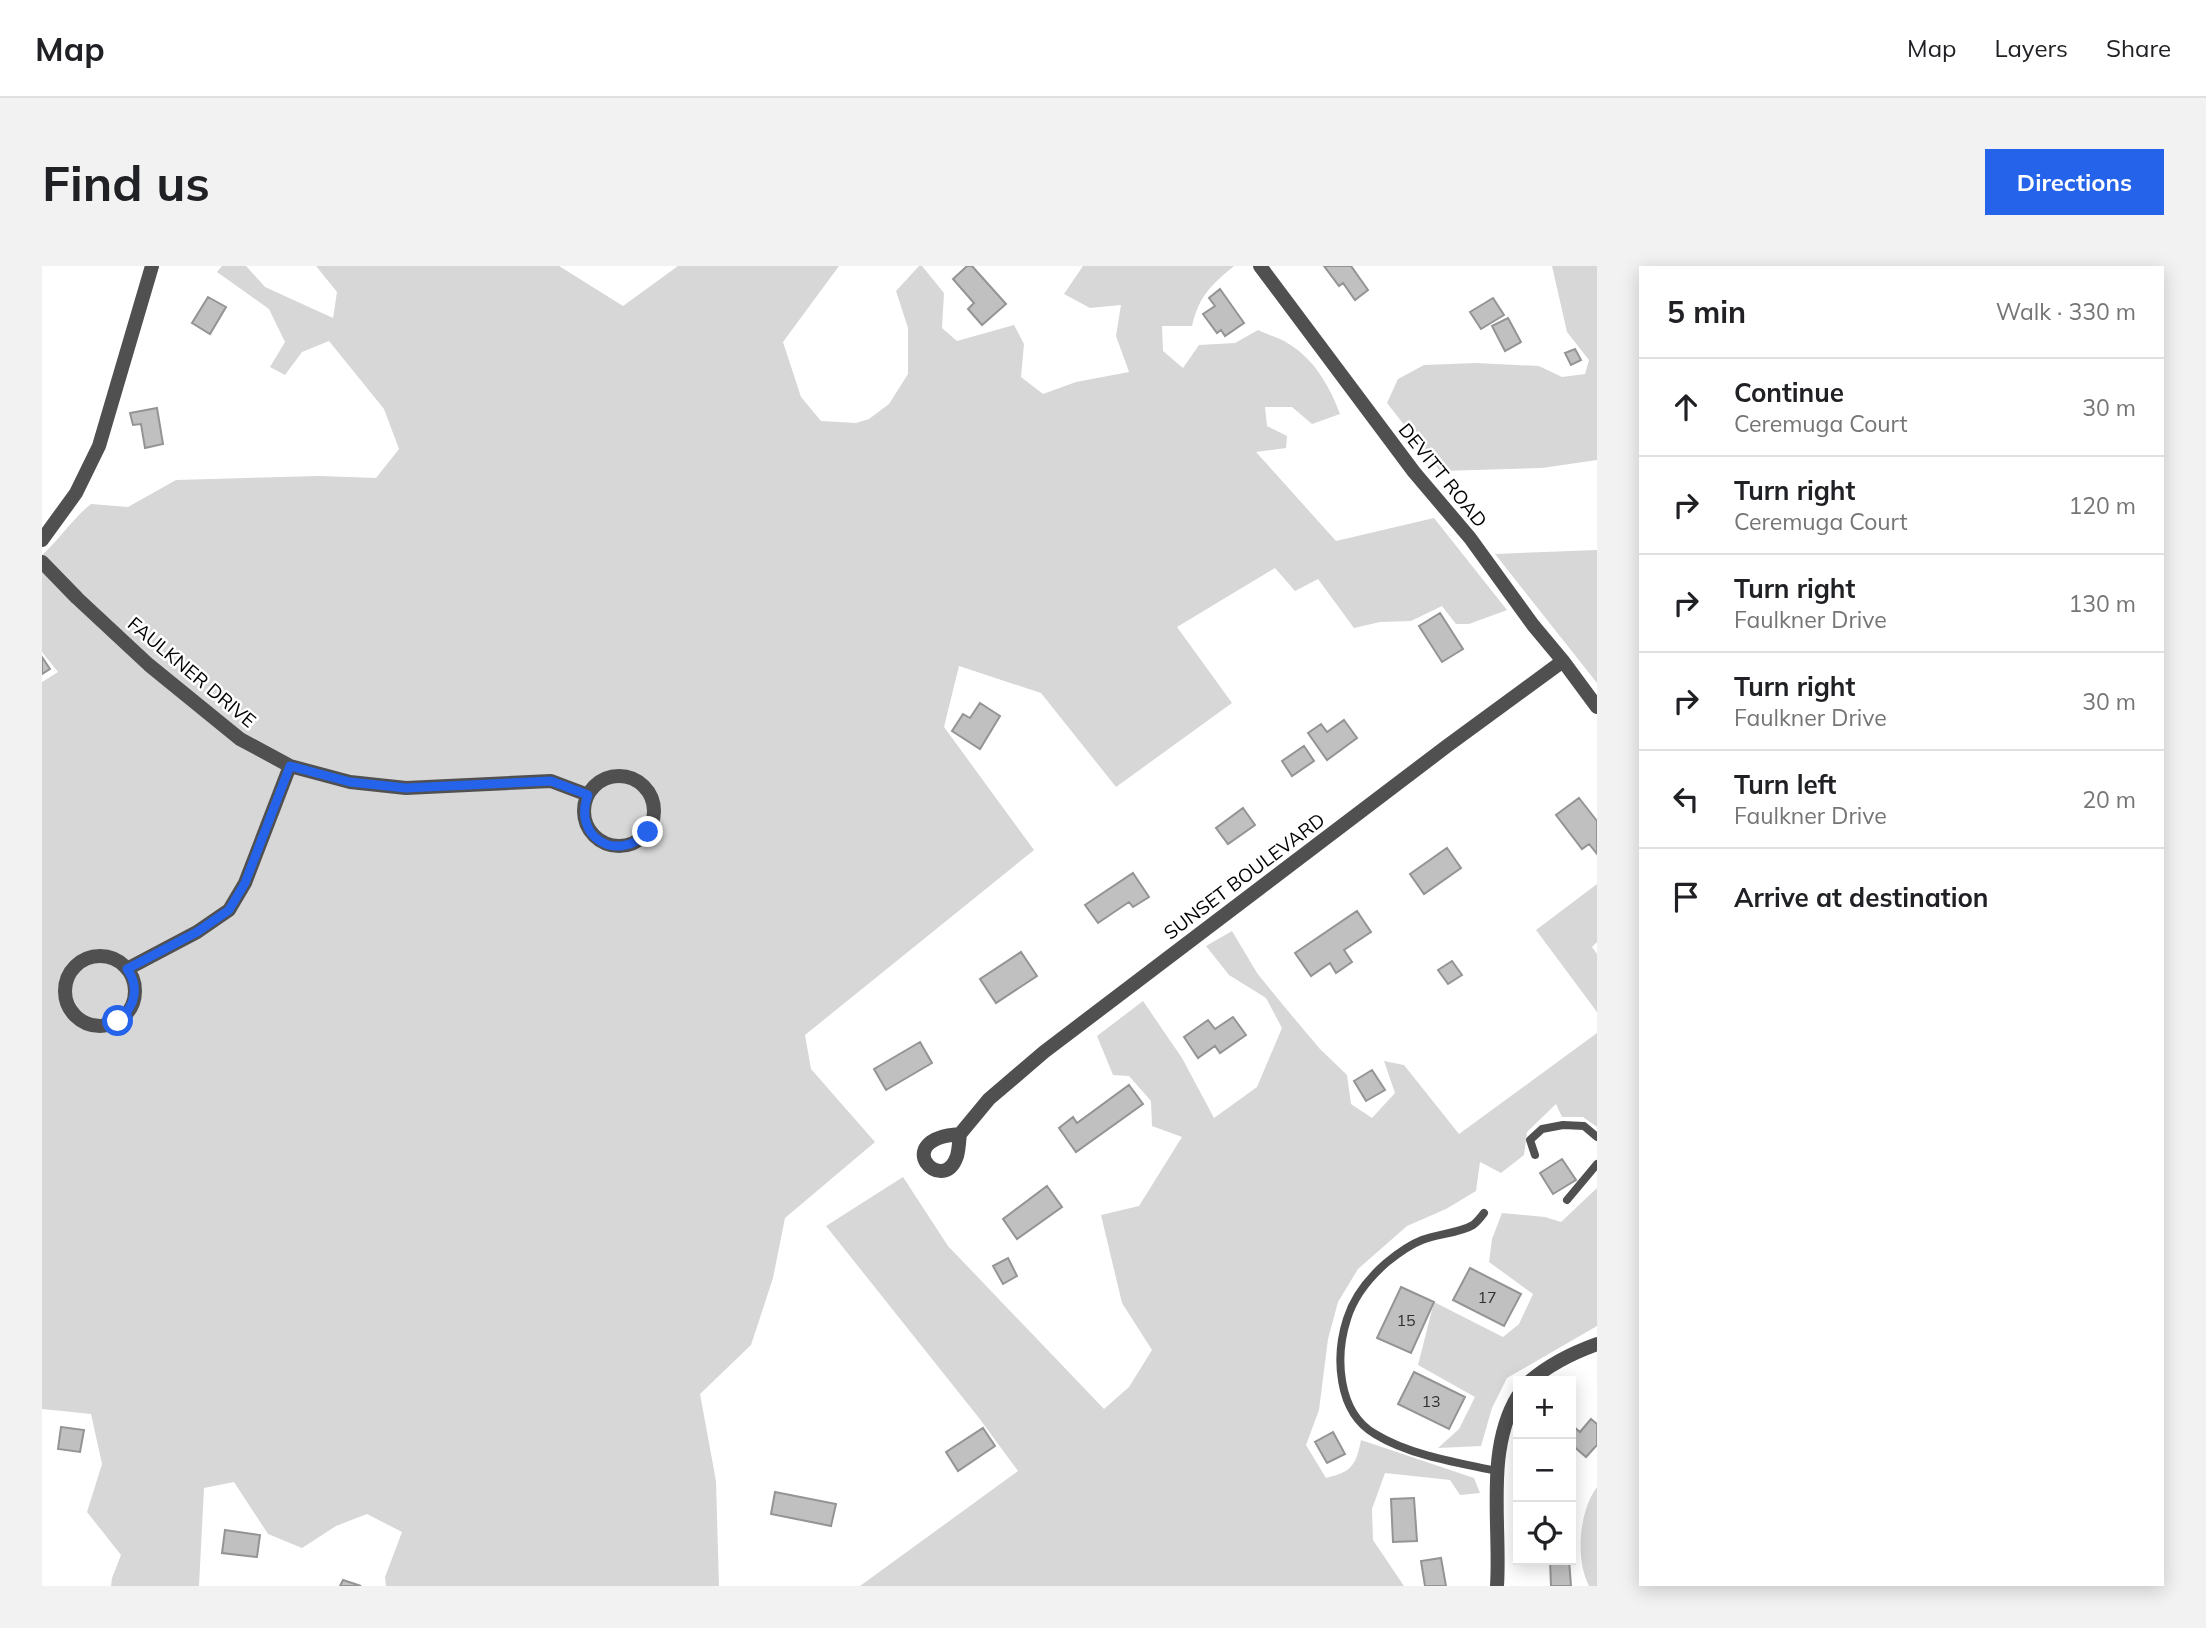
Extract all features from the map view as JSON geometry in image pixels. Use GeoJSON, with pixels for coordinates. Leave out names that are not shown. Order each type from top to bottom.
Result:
{"type":"FeatureCollection","features":[{"type":"Feature","properties":{"kind":"street"},"geometry":{"type":"LineString","coordinates":[[42,540],[76,493],[100,446],[152,266]]}},
{"type":"Feature","properties":{"kind":"street","name":"DEVITT ROAD"},"geometry":{"type":"LineString","coordinates":[[1259,266],[1414,472],[1470,538],[1597,707]]}},
{"type":"Feature","properties":{"kind":"street","name":"FAULKNER DRIVE"},"geometry":{"type":"LineString","coordinates":[[42,562],[149,665],[240,739],[290,766],[350,782],[406,788],[551,781],[588,795]]}},
{"type":"Feature","properties":{"kind":"street","name":"SUNSET BOULEVARD"},"geometry":{"type":"LineString","coordinates":[[960,1134],[989,1099],[1044,1052],[1563,661]]}},
{"type":"Feature","properties":{"kind":"street"},"geometry":{"type":"LineString","coordinates":[[127,969],[197,932],[229,910],[245,883],[290,766]]}},
{"type":"Feature","properties":{"kind":"street"},"geometry":{"type":"LineString","coordinates":[[626,776],[634,779],[642,784],[652,798],[652,824],[648,832],[633,844],[605,844],[590,832],[586,823],[584,804],[588,795],[593,787],[608,777],[626,776]]}},
{"type":"Feature","properties":{"kind":"street"},"geometry":{"type":"LineString","coordinates":[[100,955],[117,960],[127,969],[134,981],[135,990],[134,999],[126,1015],[110,1025],[100,1027],[91,1026],[74,1016],[65,1000],[64,990],[65,981],[75,965],[100,955]]}},
{"type":"Feature","properties":{"kind":"street"},"geometry":{"type":"LineString","coordinates":[[1536,1376],[1572,1353],[1597,1344]]}},
{"type":"Feature","properties":{"kind":"street"},"geometry":{"type":"LineString","coordinates":[[1497,1586],[1497,1471],[1500,1447],[1513,1404]]}},
{"type":"Feature","properties":{"kind":"lane"},"geometry":{"type":"LineString","coordinates":[[1535,1155],[1530,1140],[1542,1129],[1563,1125],[1584,1126],[1597,1137]]}},
{"type":"Feature","properties":{"kind":"lane"},"geometry":{"type":"LineString","coordinates":[[1567,1200],[1597,1164]]}},
{"type":"Feature","properties":{"kind":"lane"},"geometry":{"type":"LineString","coordinates":[[1484,1213],[1472,1225],[1421,1240],[1404,1250],[1367,1281],[1347,1317],[1340,1362],[1347,1402],[1359,1421],[1374,1434],[1398,1445],[1450,1461],[1497,1471]]}},
{"type":"Feature","properties":{"kind":"shaded area"},"geometry":{"type":"Polygon","coordinates":[[[222,266],[246,266],[265,287],[333,318],[337,292],[316,266],[559,266],[623,306],[678,266],[839,266],[783,342],[801,397],[821,421],[856,423],[869,419],[889,404],[908,374],[908,328],[896,291],[919,266],[922,266],[944,293],[942,328],[957,341],[1014,325],[1024,344],[1021,377],[1043,394],[1076,382],[1129,372],[1116,336],[1121,305],[1090,308],[1064,294],[1083,266],[1234,266],[1207,292],[1198,307],[1192,326],[1162,326],[1163,351],[1183,368],[1199,345],[1235,343],[1258,330],[1298,350],[1320,374],[1340,414],[1312,424],[1292,407],[1265,407],[1267,426],[1287,436],[1286,448],[1256,452],[1336,541],[1434,518],[1507,610],[1469,624],[1456,624],[1442,606],[1411,621],[1380,622],[1354,628],[1318,579],[1295,591],[1275,568],[1177,627],[1232,703],[1116,787],[1041,693],[959,666],[944,727],[1034,850],[805,1035],[811,1069],[875,1142],[785,1218],[773,1278],[751,1345],[700,1394],[716,1481],[719,1586],[386,1586],[385,1577],[402,1532],[367,1514],[336,1526],[302,1548],[268,1534],[234,1482],[204,1488],[199,1586],[111,1586],[121,1555],[87,1512],[102,1464],[91,1414],[42,1409],[42,682],[58,672],[42,652],[42,555],[91,504],[128,507],[176,480],[319,476],[376,478],[399,449],[384,409],[329,341],[302,352],[285,375],[270,367],[285,342],[269,309],[217,272],[222,266]]]}},
{"type":"Feature","properties":{"kind":"shaded area"},"geometry":{"type":"Polygon","coordinates":[[[1552,266],[1597,266],[1597,460],[1542,468],[1440,471],[1387,403],[1398,379],[1424,365],[1476,363],[1539,366],[1562,377],[1585,374],[1589,360],[1567,332],[1552,266]]]}},
{"type":"Feature","properties":{"kind":"shaded area"},"geometry":{"type":"Polygon","coordinates":[[[1597,550],[1597,683],[1495,554],[1597,550]]]}},
{"type":"Feature","properties":{"kind":"shaded area"},"geometry":{"type":"Polygon","coordinates":[[[1597,884],[1597,942],[1592,947],[1597,954],[1597,1012],[1536,930],[1597,884]]]}},
{"type":"Feature","properties":{"kind":"shaded area"},"geometry":{"type":"Polygon","coordinates":[[[1232,931],[1257,973],[1320,1049],[1347,1075],[1351,1104],[1372,1118],[1395,1093],[1384,1061],[1404,1065],[1459,1134],[1597,1033],[1597,1127],[1583,1117],[1562,1117],[1556,1104],[1527,1132],[1524,1155],[1501,1173],[1480,1162],[1476,1191],[1446,1209],[1407,1226],[1358,1269],[1338,1302],[1328,1339],[1319,1410],[1306,1445],[1326,1478],[1351,1466],[1361,1440],[1474,1478],[1480,1493],[1460,1495],[1450,1480],[1385,1473],[1372,1509],[1373,1540],[1404,1586],[860,1586],[1018,1471],[826,1226],[903,1177],[948,1246],[1104,1409],[1129,1387],[1152,1350],[1122,1303],[1101,1215],[1139,1206],[1182,1137],[1152,1126],[1151,1101],[1129,1076],[1113,1075],[1097,1036],[1143,1001],[1182,1058],[1214,1118],[1257,1087],[1282,1028],[1266,998],[1229,975],[1206,946],[1232,931]]]}},
{"type":"Feature","properties":{"kind":"shaded area"},"geometry":{"type":"Polygon","coordinates":[[[1597,1188],[1597,1326],[1507,1378],[1492,1408],[1481,1446],[1438,1448],[1459,1429],[1475,1397],[1418,1365],[1434,1302],[1503,1337],[1519,1324],[1533,1294],[1489,1262],[1492,1239],[1502,1213],[1545,1217],[1561,1222],[1597,1188]]]}},
{"type":"Feature","properties":{"kind":"shaded area"},"geometry":{"type":"Polygon","coordinates":[[[1597,1487],[1597,1586],[1589,1586],[1582,1563],[1581,1535],[1586,1509],[1597,1487]]]}},
{"type":"Feature","properties":{"kind":"building"},"geometry":{"type":"Polygon","coordinates":[[[967,266],[972,266],[1006,304],[982,325],[968,309],[974,303],[953,279],[967,266]]]}},
{"type":"Feature","properties":{"kind":"building"},"geometry":{"type":"Polygon","coordinates":[[[1324,266],[1351,266],[1368,290],[1355,300],[1343,283],[1339,286],[1324,266]]]}},
{"type":"Feature","properties":{"kind":"building"},"geometry":{"type":"Polygon","coordinates":[[[1220,289],[1244,323],[1225,336],[1221,330],[1217,333],[1203,314],[1215,306],[1209,298],[1220,289]]]}},
{"type":"Feature","properties":{"kind":"building"},"geometry":{"type":"Polygon","coordinates":[[[208,297],[226,307],[210,334],[192,323],[208,297]]]}},
{"type":"Feature","properties":{"kind":"building"},"geometry":{"type":"Polygon","coordinates":[[[1493,298],[1504,315],[1481,329],[1470,312],[1493,298]]]}},
{"type":"Feature","properties":{"kind":"building"},"geometry":{"type":"Polygon","coordinates":[[[1508,318],[1521,342],[1505,351],[1492,326],[1508,318]]]}},
{"type":"Feature","properties":{"kind":"building"},"geometry":{"type":"Polygon","coordinates":[[[1575,349],[1581,360],[1571,365],[1565,353],[1575,349]]]}},
{"type":"Feature","properties":{"kind":"building"},"geometry":{"type":"Polygon","coordinates":[[[157,408],[163,444],[145,448],[141,424],[133,425],[130,413],[157,408]]]}},
{"type":"Feature","properties":{"kind":"building"},"geometry":{"type":"Polygon","coordinates":[[[1440,613],[1463,649],[1442,662],[1419,626],[1440,613]]]}},
{"type":"Feature","properties":{"kind":"building"},"geometry":{"type":"Polygon","coordinates":[[[42,657],[50,669],[42,674],[42,657]]]}},
{"type":"Feature","properties":{"kind":"building"},"geometry":{"type":"Polygon","coordinates":[[[980,703],[1000,716],[980,749],[952,731],[963,714],[970,718],[980,703]]]}},
{"type":"Feature","properties":{"kind":"building"},"geometry":{"type":"Polygon","coordinates":[[[1344,720],[1357,738],[1327,760],[1308,733],[1321,724],[1327,732],[1344,720]]]}},
{"type":"Feature","properties":{"kind":"building"},"geometry":{"type":"Polygon","coordinates":[[[1304,746],[1314,761],[1292,776],[1282,761],[1304,746]]]}},
{"type":"Feature","properties":{"kind":"building"},"geometry":{"type":"Polygon","coordinates":[[[1579,798],[1597,821],[1597,854],[1589,844],[1582,849],[1556,815],[1579,798]]]}},
{"type":"Feature","properties":{"kind":"building"},"geometry":{"type":"Polygon","coordinates":[[[1243,808],[1255,825],[1228,844],[1216,828],[1243,808]]]}},
{"type":"Feature","properties":{"kind":"building"},"geometry":{"type":"Polygon","coordinates":[[[1447,848],[1461,868],[1424,894],[1410,874],[1447,848]]]}},
{"type":"Feature","properties":{"kind":"building"},"geometry":{"type":"Polygon","coordinates":[[[1133,873],[1149,897],[1133,907],[1129,902],[1098,923],[1085,905],[1133,873]]]}},
{"type":"Feature","properties":{"kind":"building"},"geometry":{"type":"Polygon","coordinates":[[[1357,911],[1371,932],[1344,950],[1352,962],[1336,973],[1330,963],[1311,976],[1295,953],[1357,911]]]}},
{"type":"Feature","properties":{"kind":"building"},"geometry":{"type":"Polygon","coordinates":[[[1021,952],[1037,976],[996,1003],[980,979],[1021,952]]]}},
{"type":"Feature","properties":{"kind":"building"},"geometry":{"type":"Polygon","coordinates":[[[1452,961],[1462,975],[1448,984],[1438,970],[1452,961]]]}},
{"type":"Feature","properties":{"kind":"building"},"geometry":{"type":"Polygon","coordinates":[[[1233,1017],[1246,1035],[1220,1053],[1215,1046],[1198,1058],[1184,1037],[1208,1020],[1215,1029],[1233,1017]]]}},
{"type":"Feature","properties":{"kind":"building"},"geometry":{"type":"Polygon","coordinates":[[[920,1042],[932,1063],[886,1090],[874,1069],[920,1042]]]}},
{"type":"Feature","properties":{"kind":"building"},"geometry":{"type":"Polygon","coordinates":[[[1372,1070],[1385,1090],[1366,1101],[1354,1081],[1372,1070]]]}},
{"type":"Feature","properties":{"kind":"building"},"geometry":{"type":"Polygon","coordinates":[[[1129,1085],[1143,1104],[1076,1152],[1059,1128],[1073,1117],[1077,1123],[1129,1085]]]}},
{"type":"Feature","properties":{"kind":"building"},"geometry":{"type":"Polygon","coordinates":[[[1562,1159],[1576,1180],[1553,1194],[1540,1173],[1562,1159]]]}},
{"type":"Feature","properties":{"kind":"building"},"geometry":{"type":"Polygon","coordinates":[[[1047,1186],[1062,1207],[1017,1239],[1003,1219],[1047,1186]]]}},
{"type":"Feature","properties":{"kind":"building"},"geometry":{"type":"Polygon","coordinates":[[[1008,1258],[1017,1276],[1003,1284],[993,1266],[1008,1258]]]}},
{"type":"Feature","properties":{"kind":"building"},"geometry":{"type":"Polygon","coordinates":[[[1470,1268],[1521,1294],[1504,1326],[1453,1300],[1470,1268]]]}},
{"type":"Feature","properties":{"kind":"building"},"geometry":{"type":"Polygon","coordinates":[[[1401,1287],[1434,1302],[1411,1353],[1377,1338],[1401,1287]]]}},
{"type":"Feature","properties":{"kind":"building"},"geometry":{"type":"Polygon","coordinates":[[[1414,1372],[1465,1397],[1449,1429],[1398,1404],[1414,1372]]]}},
{"type":"Feature","properties":{"kind":"building"},"geometry":{"type":"Polygon","coordinates":[[[1591,1419],[1597,1424],[1597,1445],[1586,1457],[1576,1448],[1576,1429],[1580,1432],[1591,1419]]]}},
{"type":"Feature","properties":{"kind":"building"},"geometry":{"type":"Polygon","coordinates":[[[61,1427],[84,1430],[80,1452],[58,1449],[61,1427]]]}},
{"type":"Feature","properties":{"kind":"building"},"geometry":{"type":"Polygon","coordinates":[[[983,1428],[995,1446],[958,1471],[946,1452],[983,1428]]]}},
{"type":"Feature","properties":{"kind":"building"},"geometry":{"type":"Polygon","coordinates":[[[1333,1432],[1345,1454],[1327,1463],[1315,1442],[1333,1432]]]}},
{"type":"Feature","properties":{"kind":"building"},"geometry":{"type":"Polygon","coordinates":[[[775,1492],[836,1504],[831,1526],[771,1514],[775,1492]]]}},
{"type":"Feature","properties":{"kind":"building"},"geometry":{"type":"Polygon","coordinates":[[[1414,1498],[1417,1541],[1393,1542],[1391,1499],[1414,1498]]]}},
{"type":"Feature","properties":{"kind":"building"},"geometry":{"type":"Polygon","coordinates":[[[225,1530],[260,1535],[257,1557],[222,1553],[225,1530]]]}},
{"type":"Feature","properties":{"kind":"building"},"geometry":{"type":"Polygon","coordinates":[[[1441,1558],[1446,1586],[1425,1586],[1421,1561],[1441,1558]]]}},
{"type":"Feature","properties":{"kind":"building"},"geometry":{"type":"Polygon","coordinates":[[[1550,1565],[1569,1565],[1571,1586],[1551,1586],[1550,1565]]]}},
{"type":"Feature","properties":{"kind":"building"},"geometry":{"type":"Polygon","coordinates":[[[343,1580],[361,1586],[340,1586],[343,1580]]]}},
{"type":"Feature","properties":{"kind":"route"},"geometry":{"type":"LineString","coordinates":[[118,1021],[126,1015],[134,999],[134,981],[127,969],[197,932],[229,910],[245,883],[290,766],[350,782],[406,788],[551,781],[588,795],[584,804],[586,823],[590,832],[605,844],[633,844],[648,832]]}}]}
